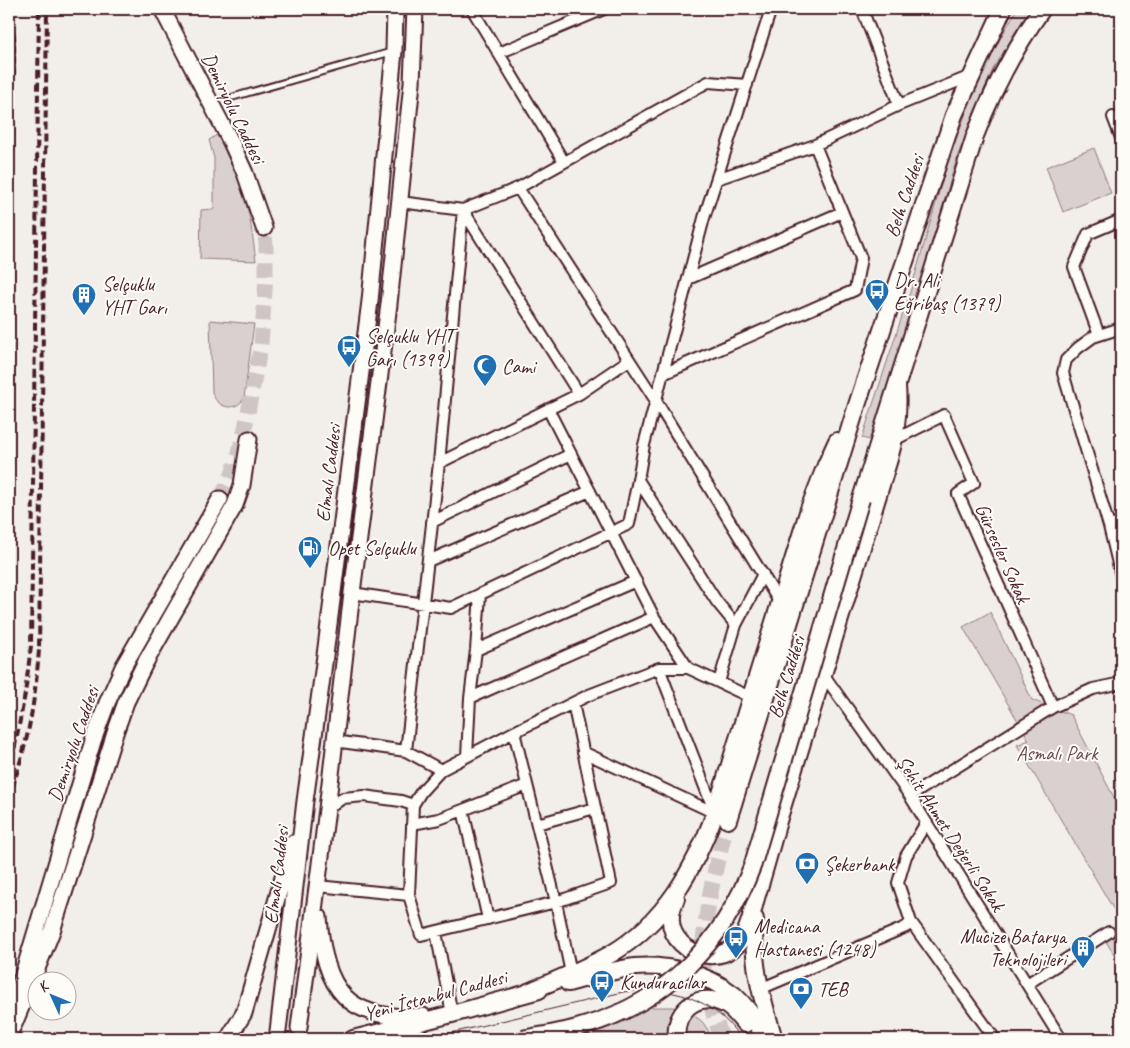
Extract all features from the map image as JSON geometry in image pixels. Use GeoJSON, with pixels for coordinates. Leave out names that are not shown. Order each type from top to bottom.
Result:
{"type":"FeatureCollection","features":[{"type":"Feature","properties":{"kind":"main road","name":"Demiryolu Caddesi"},"geometry":{"type":"LineString","coordinates":[[162,9],[245,173],[264,228]]}},
{"type":"Feature","properties":{"kind":"main road","name":"Elmalı Caddesi"},"geometry":{"type":"LineString","coordinates":[[278,1030],[305,801],[324,671],[370,301],[394,51],[395,9]]}},
{"type":"Feature","properties":{"kind":"main road","name":"Elmalı Caddesi"},"geometry":{"type":"LineString","coordinates":[[299,1028],[352,593],[390,304],[412,83],[416,9]]}},
{"type":"Feature","properties":{"kind":"main road","name":"Belh Caddesi"},"geometry":{"type":"LineString","coordinates":[[678,890],[721,816],[954,115],[1002,9]]}},
{"type":"Feature","properties":{"kind":"main road","name":"Belh Caddesi"},"geometry":{"type":"LineString","coordinates":[[523,1039],[586,1026],[620,1013],[666,986],[706,947],[724,923],[737,900],[748,875],[861,499],[975,136],[1002,73],[1030,25],[1042,9]]}},
{"type":"Feature","properties":{"kind":"main road"},"geometry":{"type":"LineString","coordinates":[[1030,25],[1052,9]]}},
{"type":"Feature","properties":{"kind":"main road","name":"Belh Caddesi"},"geometry":{"type":"LineString","coordinates":[[757,896],[890,459],[898,411],[897,386]]}},
{"type":"Feature","properties":{"kind":"main road","name":"Belh Caddesi"},"geometry":{"type":"LineString","coordinates":[[721,816],[750,697],[809,509],[837,440],[858,402]]}},
{"type":"Feature","properties":{"kind":"main road"},"geometry":{"type":"LineString","coordinates":[[9,1034],[52,931],[120,717],[145,663],[235,505],[242,485],[249,438]]}},
{"type":"Feature","properties":{"kind":"main road","name":"Demiryolu Caddesi"},"geometry":{"type":"LineString","coordinates":[[9,1022],[92,741],[106,702],[124,667],[220,500]]}},
{"type":"Feature","properties":{"kind":"main road"},"geometry":{"type":"LineString","coordinates":[[228,1039],[244,1013],[305,801]]}},
{"type":"Feature","properties":{"kind":"main road"},"geometry":{"type":"LineString","coordinates":[[317,886],[321,932],[328,968],[333,982],[344,998],[360,1008],[381,1015],[405,1018],[452,1014]]}},
{"type":"Feature","properties":{"kind":"main road"},"geometry":{"type":"LineString","coordinates":[[678,890],[671,915],[674,934],[688,949],[709,955],[724,954],[741,940],[748,928],[757,896]]}},
{"type":"Feature","properties":{"kind":"main road"},"geometry":{"type":"LineString","coordinates":[[528,992],[610,954],[638,935],[662,912],[678,890]]}},
{"type":"Feature","properties":{"kind":"main road"},"geometry":{"type":"LineString","coordinates":[[757,896],[754,925],[756,973],[774,1039]]}},
{"type":"Feature","properties":{"kind":"main road"},"geometry":{"type":"LineString","coordinates":[[528,992],[622,969],[650,967],[677,970],[715,983],[734,996],[752,1016],[764,1039]]}},
{"type":"Feature","properties":{"kind":"main road","name":"Yeni İstanbul Caddesi"},"geometry":{"type":"LineString","coordinates":[[353,1039],[452,1014],[528,992]]}},
{"type":"Feature","properties":{"kind":"main road"},"geometry":{"type":"LineString","coordinates":[[677,1039],[677,1022],[681,1015],[691,1005],[698,1001],[706,1000],[720,1002],[732,1010],[753,1039]]}},
{"type":"Feature","properties":{"kind":"street"},"geometry":{"type":"LineString","coordinates":[[472,9],[564,162]]}},
{"type":"Feature","properties":{"kind":"street"},"geometry":{"type":"LineString","coordinates":[[498,53],[604,9]]}},
{"type":"Feature","properties":{"kind":"street"},"geometry":{"type":"LineString","coordinates":[[352,593],[452,608],[629,524],[644,445],[704,218],[771,9]]}},
{"type":"Feature","properties":{"kind":"street"},"geometry":{"type":"LineString","coordinates":[[862,9],[899,105]]}},
{"type":"Feature","properties":{"kind":"street"},"geometry":{"type":"LineString","coordinates":[[717,179],[815,145],[899,105],[971,76]]}},
{"type":"Feature","properties":{"kind":"street"},"geometry":{"type":"LineString","coordinates":[[400,202],[463,210],[518,188],[708,82],[747,85]]}},
{"type":"Feature","properties":{"kind":"street"},"geometry":{"type":"LineString","coordinates":[[1113,118],[1121,138]]}},
{"type":"Feature","properties":{"kind":"street"},"geometry":{"type":"LineString","coordinates":[[663,374],[855,290],[861,258],[815,145]]}},
{"type":"Feature","properties":{"kind":"street"},"geometry":{"type":"LineString","coordinates":[[518,188],[656,401],[780,603]]}},
{"type":"Feature","properties":{"kind":"street"},"geometry":{"type":"LineString","coordinates":[[463,210],[579,394]]}},
{"type":"Feature","properties":{"kind":"street"},"geometry":{"type":"LineString","coordinates":[[406,751],[439,463],[463,210]]}},
{"type":"Feature","properties":{"kind":"street"},"geometry":{"type":"LineString","coordinates":[[688,279],[842,212]]}},
{"type":"Feature","properties":{"kind":"street"},"geometry":{"type":"LineString","coordinates":[[1099,335],[1074,267],[1088,234],[1121,220]]}},
{"type":"Feature","properties":{"kind":"street"},"geometry":{"type":"LineString","coordinates":[[1121,328],[1093,337],[1078,348],[1066,360],[1063,373],[1109,526],[1121,576]]}},
{"type":"Feature","properties":{"kind":"street"},"geometry":{"type":"LineString","coordinates":[[439,463],[579,394],[629,360]]}},
{"type":"Feature","properties":{"kind":"street"},"geometry":{"type":"LineString","coordinates":[[548,409],[654,617],[688,668]]}},
{"type":"Feature","properties":{"kind":"street","name":"Gürsesler Sokak"},"geometry":{"type":"LineString","coordinates":[[894,440],[944,415],[974,483],[958,494],[1053,707]]}},
{"type":"Feature","properties":{"kind":"street"},"geometry":{"type":"LineString","coordinates":[[432,522],[571,454]]}},
{"type":"Feature","properties":{"kind":"street"},"geometry":{"type":"LineString","coordinates":[[638,480],[717,602],[736,625]]}},
{"type":"Feature","properties":{"kind":"street"},"geometry":{"type":"LineString","coordinates":[[428,561],[590,491]]}},
{"type":"Feature","properties":{"kind":"street"},"geometry":{"type":"LineString","coordinates":[[1109,526],[1121,523]]}},
{"type":"Feature","properties":{"kind":"street"},"geometry":{"type":"LineString","coordinates":[[718,682],[736,625],[763,574]]}},
{"type":"Feature","properties":{"kind":"street"},"geometry":{"type":"LineString","coordinates":[[476,650],[636,581]]}},
{"type":"Feature","properties":{"kind":"street"},"geometry":{"type":"LineString","coordinates":[[467,756],[470,698],[480,594]]}},
{"type":"Feature","properties":{"kind":"street"},"geometry":{"type":"LineString","coordinates":[[470,698],[654,617]]}},
{"type":"Feature","properties":{"kind":"street"},"geometry":{"type":"LineString","coordinates":[[659,668],[721,816]]}},
{"type":"Feature","properties":{"kind":"street"},"geometry":{"type":"LineString","coordinates":[[573,703],[611,883],[556,902],[421,935],[409,895],[413,805],[421,792],[441,770],[514,732],[589,695],[659,668],[688,668],[750,697]]}},
{"type":"Feature","properties":{"kind":"street","name":"Şehit Ahmet Değerli Sokak"},"geometry":{"type":"LineString","coordinates":[[823,674],[910,796],[1061,1039]]}},
{"type":"Feature","properties":{"kind":"street"},"geometry":{"type":"LineString","coordinates":[[910,796],[1053,707],[1093,689],[1121,683]]}},
{"type":"Feature","properties":{"kind":"street"},"geometry":{"type":"LineString","coordinates":[[514,732],[556,902],[571,973]]}},
{"type":"Feature","properties":{"kind":"street"},"geometry":{"type":"LineString","coordinates":[[334,741],[406,751],[441,770]]}},
{"type":"Feature","properties":{"kind":"street"},"geometry":{"type":"LineString","coordinates":[[583,752],[721,816]]}},
{"type":"Feature","properties":{"kind":"street"},"geometry":{"type":"LineString","coordinates":[[412,824],[439,819],[527,785]]}},
{"type":"Feature","properties":{"kind":"street"},"geometry":{"type":"LineString","coordinates":[[327,809],[343,798],[364,796],[401,801],[413,805]]}},
{"type":"Feature","properties":{"kind":"street"},"geometry":{"type":"LineString","coordinates":[[537,824],[595,808]]}},
{"type":"Feature","properties":{"kind":"street"},"geometry":{"type":"LineString","coordinates":[[463,810],[488,919]]}},
{"type":"Feature","properties":{"kind":"street"},"geometry":{"type":"LineString","coordinates":[[926,823],[906,856],[898,883],[911,922],[995,1039]]}},
{"type":"Feature","properties":{"kind":"street"},"geometry":{"type":"LineString","coordinates":[[317,886],[409,895]]}},
{"type":"Feature","properties":{"kind":"street"},"geometry":{"type":"LineString","coordinates":[[760,989],[906,927],[911,922]]}},
{"type":"Feature","properties":{"kind":"street"},"geometry":{"type":"LineString","coordinates":[[436,932],[452,1014]]}},
{"type":"Feature","properties":{"kind":"street"},"geometry":{"type":"LineString","coordinates":[[1027,984],[1109,932]]}},
{"type":"Feature","properties":{"kind":"lane"},"geometry":{"type":"LineString","coordinates":[[233,97],[394,51]]}},
{"type":"Feature","properties":{"kind":"green space"},"geometry":{"type":"Polygon","coordinates":[[[1017,9],[1034,9],[993,69],[958,155],[873,441],[862,438],[911,289],[950,154],[984,67],[1017,9]]]}},
{"type":"Feature","properties":{"kind":"green space"},"geometry":{"type":"Polygon","coordinates":[[[217,135],[235,170],[243,192],[256,261],[200,259],[201,210],[214,209],[214,158],[209,140],[217,135]]]}},
{"type":"Feature","properties":{"kind":"green space"},"geometry":{"type":"Polygon","coordinates":[[[1094,148],[1111,193],[1063,212],[1046,167],[1094,148]]]}},
{"type":"Feature","properties":{"kind":"green space"},"geometry":{"type":"Polygon","coordinates":[[[210,320],[254,324],[244,398],[236,406],[227,407],[222,405],[212,392],[210,320]]]}},
{"type":"Feature","properties":{"kind":"green space","name":"Asmalı Park"},"geometry":{"type":"Polygon","coordinates":[[[990,612],[1032,700],[1071,715],[1121,811],[1121,922],[1017,745],[1029,740],[963,627],[990,612]]]}},
{"type":"Feature","properties":{"kind":"green space"},"geometry":{"type":"Polygon","coordinates":[[[1121,923],[1121,966],[1102,935],[1121,923]]]}},
{"type":"Feature","properties":{"kind":"green space"},"geometry":{"type":"Polygon","coordinates":[[[648,1007],[676,1008],[670,1024],[669,1039],[622,1039],[588,1035],[629,1019],[648,1007]]]}},
{"type":"Feature","properties":{"kind":"green space"},"geometry":{"type":"Polygon","coordinates":[[[690,1015],[701,1021],[712,1039],[681,1039],[679,1033],[690,1015]]]}},
{"type":"Feature","properties":{"kind":"tunnel"},"geometry":{"type":"LineString","coordinates":[[220,499],[231,477],[238,456],[261,345],[266,277],[264,228]]}},
{"type":"Feature","properties":{"kind":"tunnel"},"geometry":{"type":"LineString","coordinates":[[722,1039],[708,991],[703,951],[710,896],[728,820]]}},
{"type":"Feature","properties":{"kind":"tram line"},"geometry":{"type":"LineString","coordinates":[[426,1039],[623,992],[640,990],[674,993],[690,997],[718,1013],[741,1039]]}},
{"type":"Feature","properties":{"kind":"railway"},"geometry":{"type":"LineString","coordinates":[[9,9],[14,37],[9,515]]}},
{"type":"Feature","properties":{"kind":"railway"},"geometry":{"type":"LineString","coordinates":[[10,772],[25,694],[31,646],[39,9]]}},
{"type":"Feature","properties":{"kind":"railway"},"geometry":{"type":"LineString","coordinates":[[9,799],[29,727],[39,650],[47,9]]}},
{"type":"Feature","properties":{"kind":"place","name":"Dr. Ali Eğribaş (1379)"},"geometry":{"type":"Point","coordinates":[877,312]}},
{"type":"Feature","properties":{"kind":"place","name":"Selçuklu YHT Garı"},"geometry":{"type":"Point","coordinates":[84,316]}},
{"type":"Feature","properties":{"kind":"place","name":"Selçuklu YHT Garı (1399)"},"geometry":{"type":"Point","coordinates":[349,368]}},
{"type":"Feature","properties":{"kind":"place","name":"Cami"},"geometry":{"type":"Point","coordinates":[485,387]}},
{"type":"Feature","properties":{"kind":"place","name":"Opet Selçuklu"},"geometry":{"type":"Point","coordinates":[310,569]}},
{"type":"Feature","properties":{"kind":"place","name":"Şekerbank"},"geometry":{"type":"Point","coordinates":[807,885]}},
{"type":"Feature","properties":{"kind":"place","name":"Medicana Hastanesi (1248)"},"geometry":{"type":"Point","coordinates":[736,959]}},
{"type":"Feature","properties":{"kind":"place","name":"Mucize Batarya Teknolojileri"},"geometry":{"type":"Point","coordinates":[1083,969]}},
{"type":"Feature","properties":{"kind":"place","name":"Kunduracılar"},"geometry":{"type":"Point","coordinates":[602,1003]}},
{"type":"Feature","properties":{"kind":"place","name":"TEB"},"geometry":{"type":"Point","coordinates":[801,1010]}}]}
